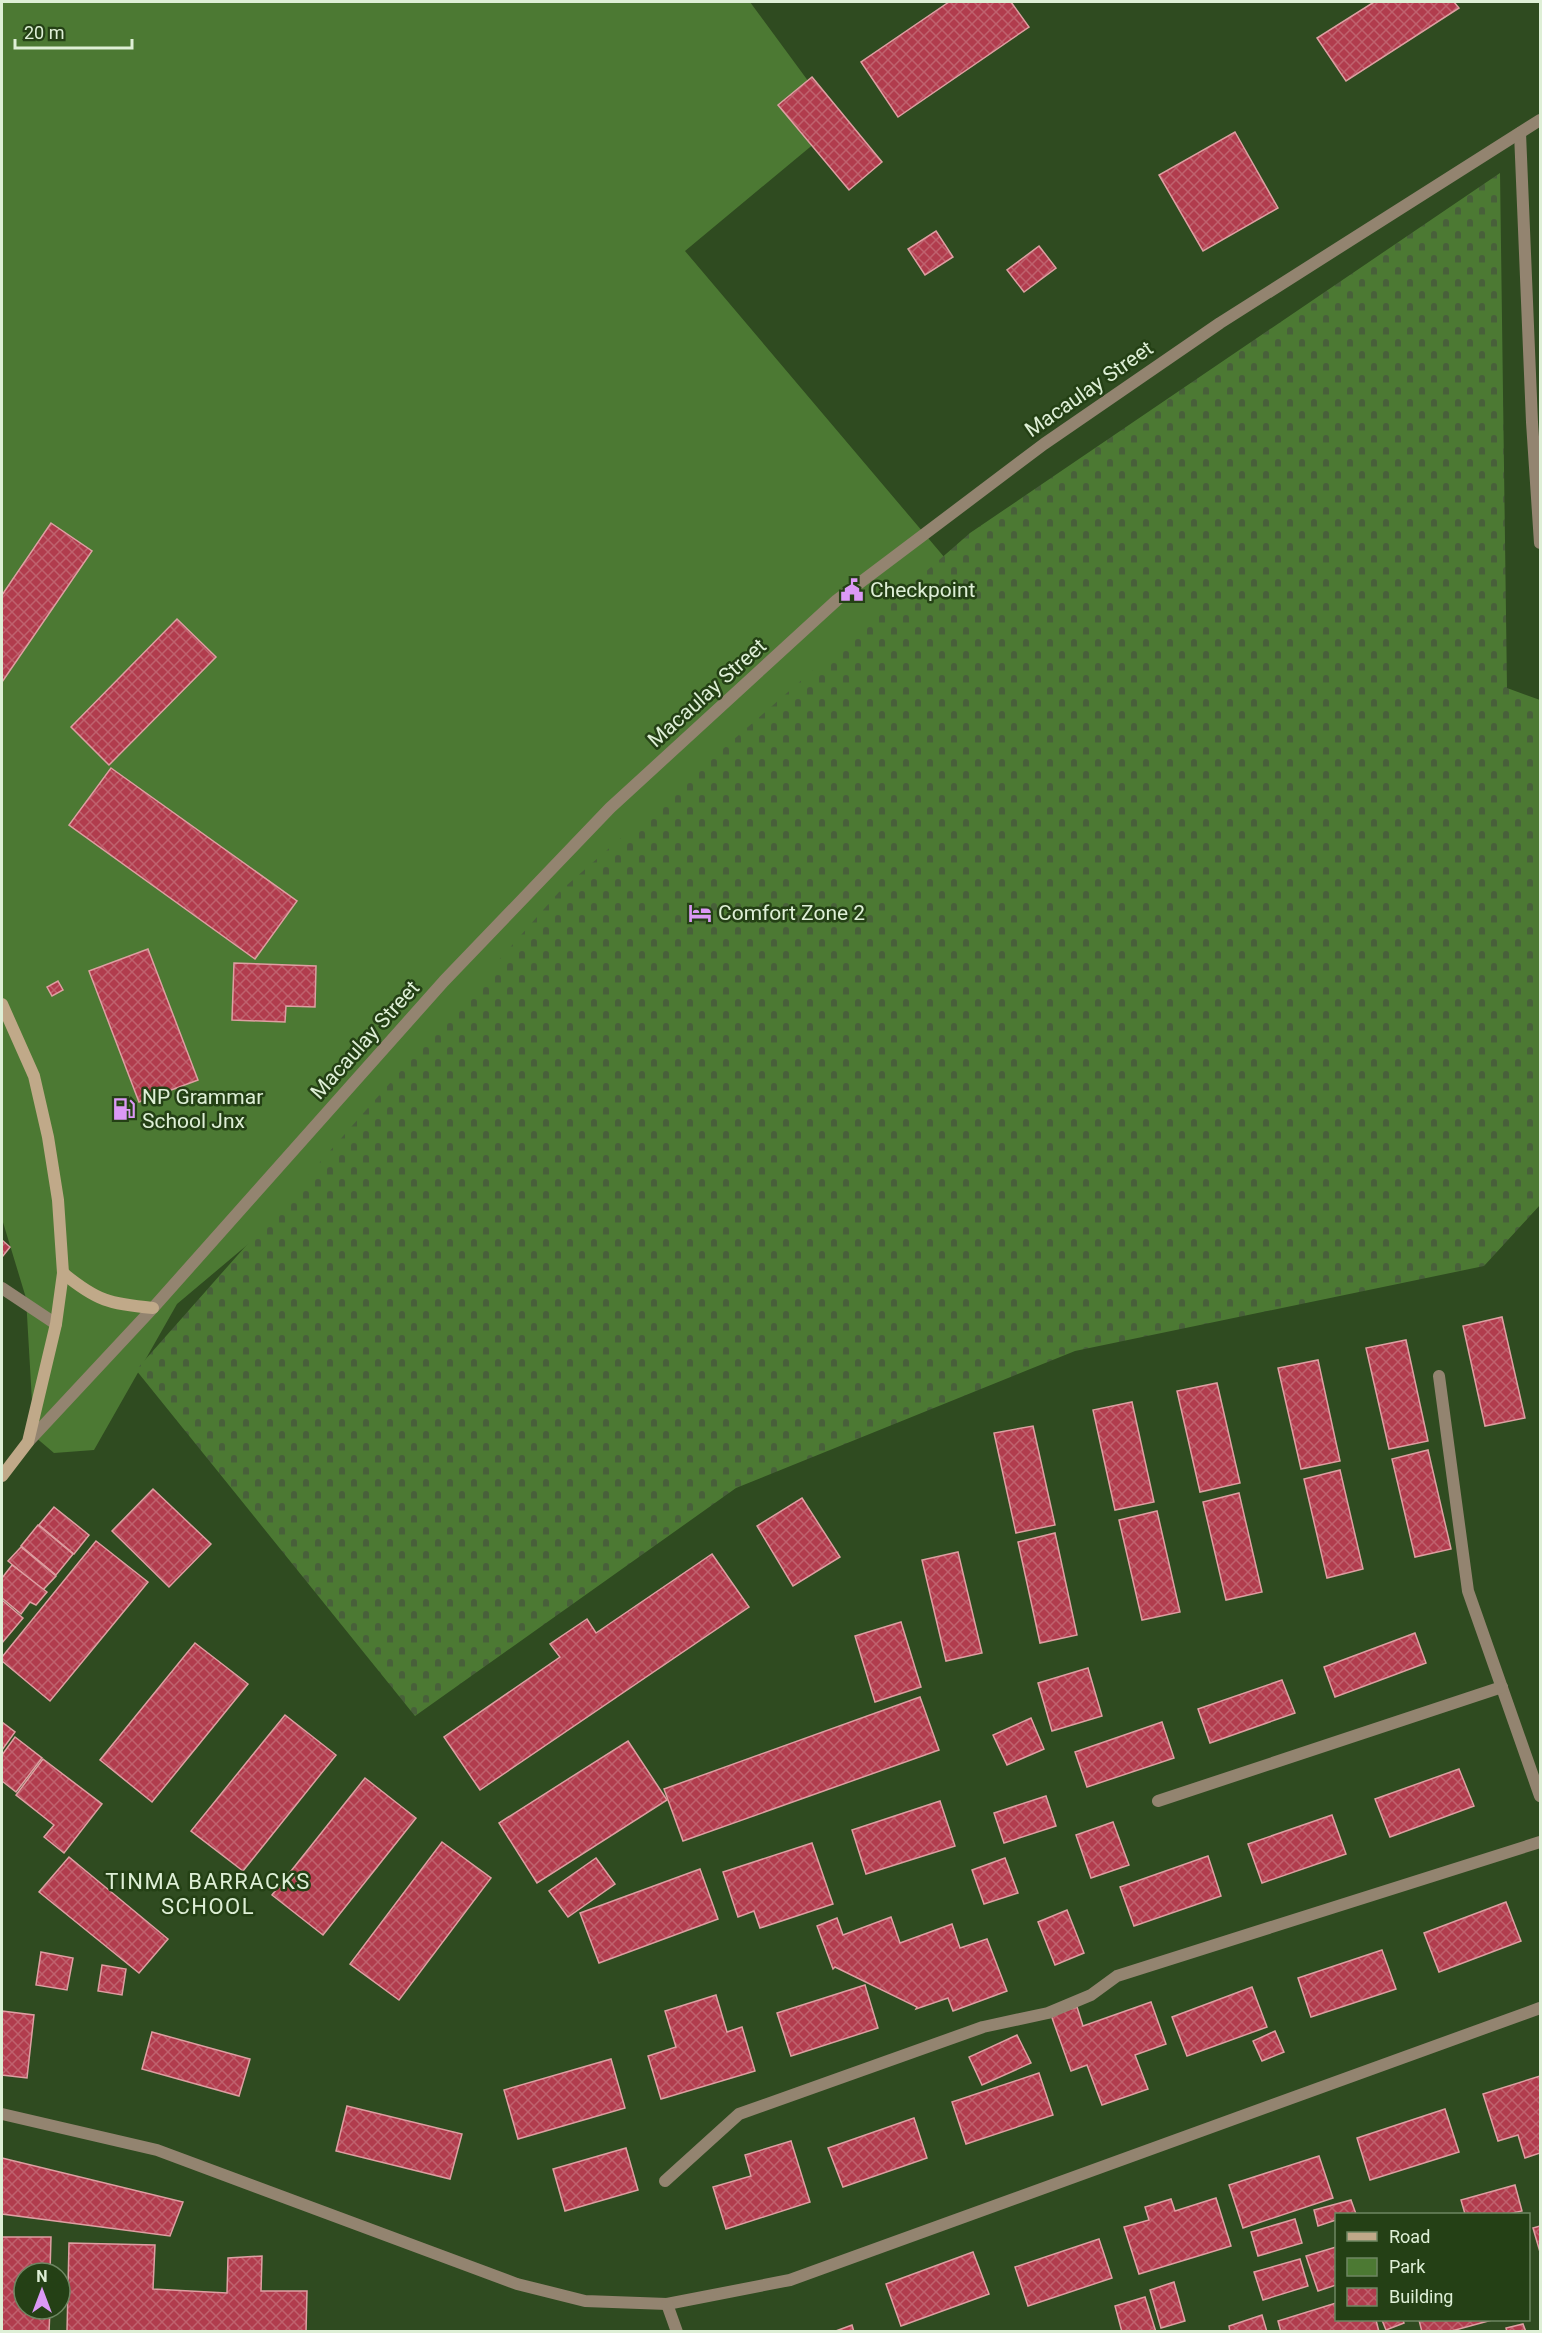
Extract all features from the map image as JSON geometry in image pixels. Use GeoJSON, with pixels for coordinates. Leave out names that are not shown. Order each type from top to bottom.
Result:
{"type":"FeatureCollection","features":[{"type":"Feature","properties":{"kind":"main road"},"geometry":{"type":"LineString","coordinates":[[2,1004],[34,1076],[58,1200],[63,1273],[56,1324],[28,1442],[2,1476]]}},
{"type":"Feature","properties":{"kind":"main road"},"geometry":{"type":"LineString","coordinates":[[63,1273],[86,1292],[104,1301],[153,1308]]}},
{"type":"Feature","properties":{"kind":"street","name":"Macaulay Street"},"geometry":{"type":"LineString","coordinates":[[28,1442],[153,1308],[444,981],[610,808],[837,600],[1044,444],[1220,323],[1540,120]]}},
{"type":"Feature","properties":{"kind":"street"},"geometry":{"type":"LineString","coordinates":[[1520,133],[1532,422],[1540,543]]}},
{"type":"Feature","properties":{"kind":"street"},"geometry":{"type":"LineString","coordinates":[[2,1288],[56,1324]]}},
{"type":"Feature","properties":{"kind":"street"},"geometry":{"type":"LineString","coordinates":[[1439,1376],[1468,1591],[1540,1796]]}},
{"type":"Feature","properties":{"kind":"street"},"geometry":{"type":"LineString","coordinates":[[1158,1801],[1502,1687]]}},
{"type":"Feature","properties":{"kind":"street"},"geometry":{"type":"LineString","coordinates":[[665,2181],[739,2114],[983,2027],[1047,2013],[1092,1995],[1117,1976],[1540,1842]]}},
{"type":"Feature","properties":{"kind":"street"},"geometry":{"type":"LineString","coordinates":[[2,2114],[157,2150],[517,2284],[585,2301],[667,2304],[790,2280],[1540,2008]]}},
{"type":"Feature","properties":{"kind":"street"},"geometry":{"type":"LineString","coordinates":[[667,2304],[677,2331]]}},
{"type":"Feature","properties":{"kind":"green space"},"geometry":{"type":"Polygon","coordinates":[[[2,2],[750,2],[839,123],[685,251],[978,597],[265,1230],[177,1304],[94,1450],[54,1453],[34,1436],[26,1298],[2,1219],[2,2]]]}},
{"type":"Feature","properties":{"kind":"green space"},"geometry":{"type":"Polygon","coordinates":[[[1500,173],[1507,688],[1540,700],[1540,1205],[1484,1266],[1075,1351],[736,1488],[415,1716],[136,1370],[559,892],[970,533],[1500,173]]]}},
{"type":"Feature","properties":{"kind":"building"},"geometry":{"type":"Polygon","coordinates":[[[949,2],[1011,2],[1029,27],[898,117],[861,62],[949,2]]]}},
{"type":"Feature","properties":{"kind":"building"},"geometry":{"type":"Polygon","coordinates":[[[1374,2],[1454,2],[1459,8],[1346,81],[1317,38],[1374,2]]]}},
{"type":"Feature","properties":{"kind":"building"},"geometry":{"type":"Polygon","coordinates":[[[812,77],[882,162],[849,190],[778,105],[812,77]]]}},
{"type":"Feature","properties":{"kind":"building"},"geometry":{"type":"Polygon","coordinates":[[[1235,132],[1278,208],[1203,251],[1159,175],[1235,132]]]}},
{"type":"Feature","properties":{"kind":"building"},"geometry":{"type":"Polygon","coordinates":[[[936,231],[953,257],[925,275],[908,249],[936,231]]]}},
{"type":"Feature","properties":{"kind":"building"},"geometry":{"type":"Polygon","coordinates":[[[1039,246],[1056,268],[1024,292],[1007,270],[1039,246]]]}},
{"type":"Feature","properties":{"kind":"building"},"geometry":{"type":"Polygon","coordinates":[[[51,523],[92,551],[2,682],[2,595],[51,523]]]}},
{"type":"Feature","properties":{"kind":"building"},"geometry":{"type":"Polygon","coordinates":[[[177,619],[216,657],[109,765],[71,727],[177,619]]]}},
{"type":"Feature","properties":{"kind":"building"},"geometry":{"type":"Polygon","coordinates":[[[111,768],[297,901],[255,959],[69,825],[111,768]]]}},
{"type":"Feature","properties":{"kind":"building"},"geometry":{"type":"Polygon","coordinates":[[[148,949],[198,1080],[139,1102],[89,971],[148,949]]]}},
{"type":"Feature","properties":{"kind":"building"},"geometry":{"type":"Polygon","coordinates":[[[234,963],[316,966],[315,1007],[286,1006],[285,1022],[232,1020],[234,963]]]}},
{"type":"Feature","properties":{"kind":"building"},"geometry":{"type":"Polygon","coordinates":[[[58,981],[63,990],[52,996],[47,987],[58,981]]]}},
{"type":"Feature","properties":{"kind":"building"},"geometry":{"type":"Polygon","coordinates":[[[2,1240],[10,1247],[2,1257],[2,1240]]]}},
{"type":"Feature","properties":{"kind":"building"},"geometry":{"type":"Polygon","coordinates":[[[1502,1317],[1525,1418],[1485,1426],[1463,1326],[1502,1317]]]}},
{"type":"Feature","properties":{"kind":"building"},"geometry":{"type":"Polygon","coordinates":[[[1406,1340],[1428,1441],[1389,1449],[1366,1348],[1406,1340]]]}},
{"type":"Feature","properties":{"kind":"building"},"geometry":{"type":"Polygon","coordinates":[[[1318,1360],[1340,1461],[1301,1469],[1278,1368],[1318,1360]]]}},
{"type":"Feature","properties":{"kind":"building"},"geometry":{"type":"Polygon","coordinates":[[[1217,1383],[1240,1483],[1200,1492],[1177,1391],[1217,1383]]]}},
{"type":"Feature","properties":{"kind":"building"},"geometry":{"type":"Polygon","coordinates":[[[1132,1402],[1154,1502],[1115,1510],[1093,1410],[1132,1402]]]}},
{"type":"Feature","properties":{"kind":"building"},"geometry":{"type":"Polygon","coordinates":[[[1033,1426],[1055,1525],[1016,1533],[994,1433],[1033,1426]]]}},
{"type":"Feature","properties":{"kind":"building"},"geometry":{"type":"Polygon","coordinates":[[[1428,1450],[1451,1549],[1415,1557],[1392,1459],[1428,1450]]]}},
{"type":"Feature","properties":{"kind":"building"},"geometry":{"type":"Polygon","coordinates":[[[1340,1470],[1363,1569],[1327,1578],[1304,1479],[1340,1470]]]}},
{"type":"Feature","properties":{"kind":"building"},"geometry":{"type":"Polygon","coordinates":[[[153,1489],[211,1544],[169,1587],[112,1531],[153,1489]]]}},
{"type":"Feature","properties":{"kind":"building"},"geometry":{"type":"Polygon","coordinates":[[[1239,1493],[1262,1592],[1226,1600],[1203,1502],[1239,1493]]]}},
{"type":"Feature","properties":{"kind":"building"},"geometry":{"type":"Polygon","coordinates":[[[802,1498],[840,1557],[793,1586],[757,1526],[802,1498]]]}},
{"type":"Feature","properties":{"kind":"building"},"geometry":{"type":"Polygon","coordinates":[[[54,1507],[89,1535],[74,1554],[39,1525],[54,1507]]]}},
{"type":"Feature","properties":{"kind":"building"},"geometry":{"type":"Polygon","coordinates":[[[1157,1511],[1180,1612],[1142,1620],[1119,1520],[1157,1511]]]}},
{"type":"Feature","properties":{"kind":"building"},"geometry":{"type":"Polygon","coordinates":[[[38,1525],[73,1554],[56,1575],[21,1546],[38,1525]]]}},
{"type":"Feature","properties":{"kind":"building"},"geometry":{"type":"Polygon","coordinates":[[[1055,1533],[1077,1635],[1040,1643],[1018,1542],[1055,1533]]]}},
{"type":"Feature","properties":{"kind":"building"},"geometry":{"type":"Polygon","coordinates":[[[96,1541],[148,1582],[50,1701],[2,1661],[2,1657],[96,1541]]]}},
{"type":"Feature","properties":{"kind":"building"},"geometry":{"type":"Polygon","coordinates":[[[21,1547],[56,1576],[43,1590],[8,1561],[21,1547]]]}},
{"type":"Feature","properties":{"kind":"building"},"geometry":{"type":"Polygon","coordinates":[[[958,1552],[982,1653],[946,1661],[922,1560],[958,1552]]]}},
{"type":"Feature","properties":{"kind":"building"},"geometry":{"type":"Polygon","coordinates":[[[712,1554],[749,1607],[480,1790],[444,1737],[560,1657],[550,1644],[587,1619],[596,1633],[712,1554]]]}},
{"type":"Feature","properties":{"kind":"building"},"geometry":{"type":"Polygon","coordinates":[[[12,1565],[47,1592],[36,1605],[30,1602],[21,1614],[2,1598],[2,1578],[12,1565]]]}},
{"type":"Feature","properties":{"kind":"building"},"geometry":{"type":"Polygon","coordinates":[[[2,1600],[23,1618],[2,1643],[2,1600]]]}},
{"type":"Feature","properties":{"kind":"building"},"geometry":{"type":"Polygon","coordinates":[[[901,1622],[921,1687],[875,1702],[855,1636],[901,1622]]]}},
{"type":"Feature","properties":{"kind":"building"},"geometry":{"type":"Polygon","coordinates":[[[1415,1633],[1426,1663],[1335,1697],[1324,1667],[1415,1633]]]}},
{"type":"Feature","properties":{"kind":"building"},"geometry":{"type":"Polygon","coordinates":[[[195,1643],[248,1684],[152,1802],[100,1760],[195,1643]]]}},
{"type":"Feature","properties":{"kind":"building"},"geometry":{"type":"Polygon","coordinates":[[[1088,1668],[1102,1716],[1052,1731],[1038,1683],[1088,1668]]]}},
{"type":"Feature","properties":{"kind":"building"},"geometry":{"type":"Polygon","coordinates":[[[1282,1680],[1295,1713],[1210,1743],[1198,1709],[1282,1680]]]}},
{"type":"Feature","properties":{"kind":"building"},"geometry":{"type":"Polygon","coordinates":[[[920,1697],[939,1750],[683,1841],[664,1789],[920,1697]]]}},
{"type":"Feature","properties":{"kind":"building"},"geometry":{"type":"Polygon","coordinates":[[[285,1715],[336,1755],[243,1871],[191,1831],[285,1715]]]}},
{"type":"Feature","properties":{"kind":"building"},"geometry":{"type":"Polygon","coordinates":[[[1031,1718],[1044,1749],[1007,1765],[993,1735],[1031,1718]]]}},
{"type":"Feature","properties":{"kind":"building"},"geometry":{"type":"Polygon","coordinates":[[[2,1722],[15,1732],[2,1750],[2,1722]]]}},
{"type":"Feature","properties":{"kind":"building"},"geometry":{"type":"Polygon","coordinates":[[[1162,1722],[1174,1758],[1087,1787],[1075,1752],[1162,1722]]]}},
{"type":"Feature","properties":{"kind":"building"},"geometry":{"type":"Polygon","coordinates":[[[15,1737],[42,1758],[16,1792],[2,1781],[2,1755],[15,1737]]]}},
{"type":"Feature","properties":{"kind":"building"},"geometry":{"type":"Polygon","coordinates":[[[628,1741],[667,1800],[537,1883],[499,1823],[628,1741]]]}},
{"type":"Feature","properties":{"kind":"building"},"geometry":{"type":"Polygon","coordinates":[[[43,1759],[102,1804],[64,1853],[44,1837],[54,1825],[16,1795],[43,1759]]]}},
{"type":"Feature","properties":{"kind":"building"},"geometry":{"type":"Polygon","coordinates":[[[1459,1769],[1474,1806],[1390,1837],[1375,1799],[1459,1769]]]}},
{"type":"Feature","properties":{"kind":"building"},"geometry":{"type":"Polygon","coordinates":[[[365,1778],[416,1818],[323,1935],[272,1895],[365,1778]]]}},
{"type":"Feature","properties":{"kind":"building"},"geometry":{"type":"Polygon","coordinates":[[[1046,1796],[1056,1826],[1004,1843],[994,1813],[1046,1796]]]}},
{"type":"Feature","properties":{"kind":"building"},"geometry":{"type":"Polygon","coordinates":[[[940,1801],[955,1846],[866,1874],[852,1830],[940,1801]]]}},
{"type":"Feature","properties":{"kind":"building"},"geometry":{"type":"Polygon","coordinates":[[[1332,1815],[1346,1854],[1262,1883],[1248,1844],[1332,1815]]]}},
{"type":"Feature","properties":{"kind":"building"},"geometry":{"type":"Polygon","coordinates":[[[1113,1822],[1129,1865],[1091,1878],[1076,1835],[1113,1822]]]}},
{"type":"Feature","properties":{"kind":"building"},"geometry":{"type":"Polygon","coordinates":[[[442,1842],[491,1878],[399,2000],[350,1964],[442,1842]]]}},
{"type":"Feature","properties":{"kind":"building"},"geometry":{"type":"Polygon","coordinates":[[[812,1843],[833,1904],[760,1928],[754,1911],[738,1917],[723,1872],[812,1843]]]}},
{"type":"Feature","properties":{"kind":"building"},"geometry":{"type":"Polygon","coordinates":[[[1208,1856],[1221,1896],[1134,1926],[1120,1887],[1208,1856]]]}},
{"type":"Feature","properties":{"kind":"building"},"geometry":{"type":"Polygon","coordinates":[[[69,1857],[168,1939],[139,1973],[39,1892],[69,1857]]]}},
{"type":"Feature","properties":{"kind":"building"},"geometry":{"type":"Polygon","coordinates":[[[596,1858],[615,1884],[568,1917],[549,1891],[596,1858]]]}},
{"type":"Feature","properties":{"kind":"building"},"geometry":{"type":"Polygon","coordinates":[[[1005,1858],[1018,1893],[984,1904],[972,1870],[1005,1858]]]}},
{"type":"Feature","properties":{"kind":"building"},"geometry":{"type":"Polygon","coordinates":[[[700,1869],[718,1919],[599,1963],[580,1913],[700,1869]]]}},
{"type":"Feature","properties":{"kind":"building"},"geometry":{"type":"Polygon","coordinates":[[[1506,1902],[1521,1941],[1439,1972],[1424,1933],[1506,1902]]]}},
{"type":"Feature","properties":{"kind":"building"},"geometry":{"type":"Polygon","coordinates":[[[1067,1910],[1084,1953],[1055,1965],[1038,1922],[1067,1910]]]}},
{"type":"Feature","properties":{"kind":"building"},"geometry":{"type":"Polygon","coordinates":[[[891,1917],[900,1943],[952,1924],[960,1948],[987,1939],[1007,1991],[953,2011],[948,1998],[916,2009],[917,2007],[835,1967],[833,1969],[817,1926],[837,1918],[843,1935],[891,1917]]]}},
{"type":"Feature","properties":{"kind":"building"},"geometry":{"type":"Polygon","coordinates":[[[1382,1950],[1396,1989],[1311,2017],[1298,1978],[1382,1950]]]}},
{"type":"Feature","properties":{"kind":"building"},"geometry":{"type":"Polygon","coordinates":[[[41,1952],[73,1958],[67,1990],[36,1985],[41,1952]]]}},
{"type":"Feature","properties":{"kind":"building"},"geometry":{"type":"Polygon","coordinates":[[[102,1965],[126,1969],[122,1995],[98,1991],[102,1965]]]}},
{"type":"Feature","properties":{"kind":"building"},"geometry":{"type":"Polygon","coordinates":[[[865,1985],[878,2028],[791,2056],[777,2013],[865,1985]]]}},
{"type":"Feature","properties":{"kind":"building"},"geometry":{"type":"Polygon","coordinates":[[[1252,1987],[1267,2027],[1187,2056],[1172,2017],[1252,1987]]]}},
{"type":"Feature","properties":{"kind":"building"},"geometry":{"type":"Polygon","coordinates":[[[716,1995],[727,2032],[742,2027],[755,2071],[661,2099],[648,2056],[676,2047],[665,2011],[716,1995]]]}},
{"type":"Feature","properties":{"kind":"building"},"geometry":{"type":"Polygon","coordinates":[[[1151,2002],[1166,2044],[1135,2055],[1148,2089],[1102,2105],[1087,2065],[1071,2071],[1051,2015],[1077,2007],[1083,2026],[1151,2002]]]}},
{"type":"Feature","properties":{"kind":"building"},"geometry":{"type":"Polygon","coordinates":[[[2,2011],[34,2015],[27,2078],[2,2075],[2,2011]]]}},
{"type":"Feature","properties":{"kind":"building"},"geometry":{"type":"Polygon","coordinates":[[[1275,2031],[1284,2052],[1262,2061],[1253,2041],[1275,2031]]]}},
{"type":"Feature","properties":{"kind":"building"},"geometry":{"type":"Polygon","coordinates":[[[152,2032],[250,2059],[239,2096],[142,2069],[152,2032]]]}},
{"type":"Feature","properties":{"kind":"building"},"geometry":{"type":"Polygon","coordinates":[[[1017,2035],[1031,2063],[982,2085],[969,2057],[1017,2035]]]}},
{"type":"Feature","properties":{"kind":"building"},"geometry":{"type":"Polygon","coordinates":[[[611,2059],[625,2108],[518,2139],[504,2090],[611,2059]]]}},
{"type":"Feature","properties":{"kind":"building"},"geometry":{"type":"Polygon","coordinates":[[[1039,2073],[1053,2115],[966,2144],[952,2102],[1039,2073]]]}},
{"type":"Feature","properties":{"kind":"building"},"geometry":{"type":"Polygon","coordinates":[[[1540,2076],[1540,2153],[1525,2158],[1518,2135],[1498,2141],[1483,2094],[1540,2076]]]}},
{"type":"Feature","properties":{"kind":"building"},"geometry":{"type":"Polygon","coordinates":[[[347,2106],[462,2134],[450,2179],[336,2151],[347,2106]]]}},
{"type":"Feature","properties":{"kind":"building"},"geometry":{"type":"Polygon","coordinates":[[[1445,2109],[1459,2152],[1370,2180],[1357,2138],[1445,2109]]]}},
{"type":"Feature","properties":{"kind":"building"},"geometry":{"type":"Polygon","coordinates":[[[914,2118],[927,2158],[843,2187],[828,2148],[914,2118]]]}},
{"type":"Feature","properties":{"kind":"building"},"geometry":{"type":"Polygon","coordinates":[[[791,2141],[810,2202],[726,2229],[713,2187],[751,2176],[745,2155],[791,2141]]]}},
{"type":"Feature","properties":{"kind":"building"},"geometry":{"type":"Polygon","coordinates":[[[626,2148],[638,2190],[565,2211],[553,2169],[626,2148]]]}},
{"type":"Feature","properties":{"kind":"building"},"geometry":{"type":"Polygon","coordinates":[[[1319,2156],[1333,2198],[1243,2228],[1229,2185],[1319,2156]]]}},
{"type":"Feature","properties":{"kind":"building"},"geometry":{"type":"Polygon","coordinates":[[[2,2158],[183,2202],[170,2236],[2,2214],[2,2158]]]}},
{"type":"Feature","properties":{"kind":"building"},"geometry":{"type":"Polygon","coordinates":[[[1515,2185],[1522,2211],[1465,2213],[1461,2200],[1515,2185]]]}},
{"type":"Feature","properties":{"kind":"building"},"geometry":{"type":"Polygon","coordinates":[[[1216,2198],[1231,2246],[1139,2274],[1124,2227],[1149,2220],[1145,2207],[1171,2199],[1175,2211],[1216,2198]]]}},
{"type":"Feature","properties":{"kind":"building"},"geometry":{"type":"Polygon","coordinates":[[[1351,2200],[1356,2213],[1335,2213],[1335,2220],[1318,2226],[1314,2210],[1351,2200]]]}},
{"type":"Feature","properties":{"kind":"building"},"geometry":{"type":"Polygon","coordinates":[[[1295,2219],[1302,2243],[1258,2256],[1251,2232],[1295,2219]]]}},
{"type":"Feature","properties":{"kind":"building"},"geometry":{"type":"Polygon","coordinates":[[[1540,2226],[1540,2252],[1533,2228],[1540,2226]]]}},
{"type":"Feature","properties":{"kind":"building"},"geometry":{"type":"Polygon","coordinates":[[[2,2237],[51,2237],[50,2261],[12,2261],[12,2321],[49,2321],[49,2332],[2,2332],[2,2237]]]}},
{"type":"Feature","properties":{"kind":"building"},"geometry":{"type":"Polygon","coordinates":[[[1099,2239],[1112,2278],[1028,2306],[1015,2267],[1099,2239]]]}},
{"type":"Feature","properties":{"kind":"building"},"geometry":{"type":"Polygon","coordinates":[[[69,2243],[155,2245],[153,2289],[227,2293],[228,2258],[262,2256],[261,2291],[307,2291],[306,2332],[67,2332],[67,2321],[72,2321],[72,2261],[69,2261],[69,2243]]]}},
{"type":"Feature","properties":{"kind":"building"},"geometry":{"type":"Polygon","coordinates":[[[1335,2247],[1335,2285],[1318,2291],[1306,2256],[1335,2247]]]}},
{"type":"Feature","properties":{"kind":"building"},"geometry":{"type":"Polygon","coordinates":[[[973,2252],[989,2294],[901,2326],[886,2284],[973,2252]]]}},
{"type":"Feature","properties":{"kind":"building"},"geometry":{"type":"Polygon","coordinates":[[[1300,2259],[1308,2286],[1263,2300],[1254,2272],[1300,2259]]]}},
{"type":"Feature","properties":{"kind":"building"},"geometry":{"type":"Polygon","coordinates":[[[1174,2282],[1185,2321],[1161,2328],[1150,2290],[1174,2282]]]}},
{"type":"Feature","properties":{"kind":"building"},"geometry":{"type":"Polygon","coordinates":[[[1145,2297],[1156,2332],[1122,2332],[1115,2306],[1145,2297]]]}},
{"type":"Feature","properties":{"kind":"building"},"geometry":{"type":"Polygon","coordinates":[[[1335,2303],[1335,2321],[1376,2321],[1379,2332],[1281,2332],[1278,2321],[1335,2303]]]}},
{"type":"Feature","properties":{"kind":"building"},"geometry":{"type":"Polygon","coordinates":[[[1262,2315],[1267,2332],[1230,2332],[1229,2326],[1262,2315]]]}},
{"type":"Feature","properties":{"kind":"building"},"geometry":{"type":"Polygon","coordinates":[[[1382,2321],[1403,2321],[1404,2323],[1386,2330],[1382,2321]]]}},
{"type":"Feature","properties":{"kind":"building"},"geometry":{"type":"Polygon","coordinates":[[[1419,2321],[1488,2321],[1448,2332],[1422,2332],[1419,2321]]]}},
{"type":"Feature","properties":{"kind":"building"},"geometry":{"type":"Polygon","coordinates":[[[1523,2324],[1526,2332],[1507,2332],[1506,2328],[1523,2324]]]}},
{"type":"Feature","properties":{"kind":"building"},"geometry":{"type":"Polygon","coordinates":[[[852,2325],[854,2332],[833,2332],[852,2325]]]}},
{"type":"Feature","properties":{"kind":"place","name":"Checkpoint"},"geometry":{"type":"Point","coordinates":[852,590]}},
{"type":"Feature","properties":{"kind":"place","name":"Comfort Zone 2"},"geometry":{"type":"Point","coordinates":[700,913]}},
{"type":"Feature","properties":{"kind":"place","name":"NP Grammar School Jnx"},"geometry":{"type":"Point","coordinates":[124,1109]}},
{"type":"Feature","properties":{"kind":"district","name":"TINMA BARRACKS SCHOOL"},"geometry":{"type":"Point","coordinates":[208,1894]}}]}
